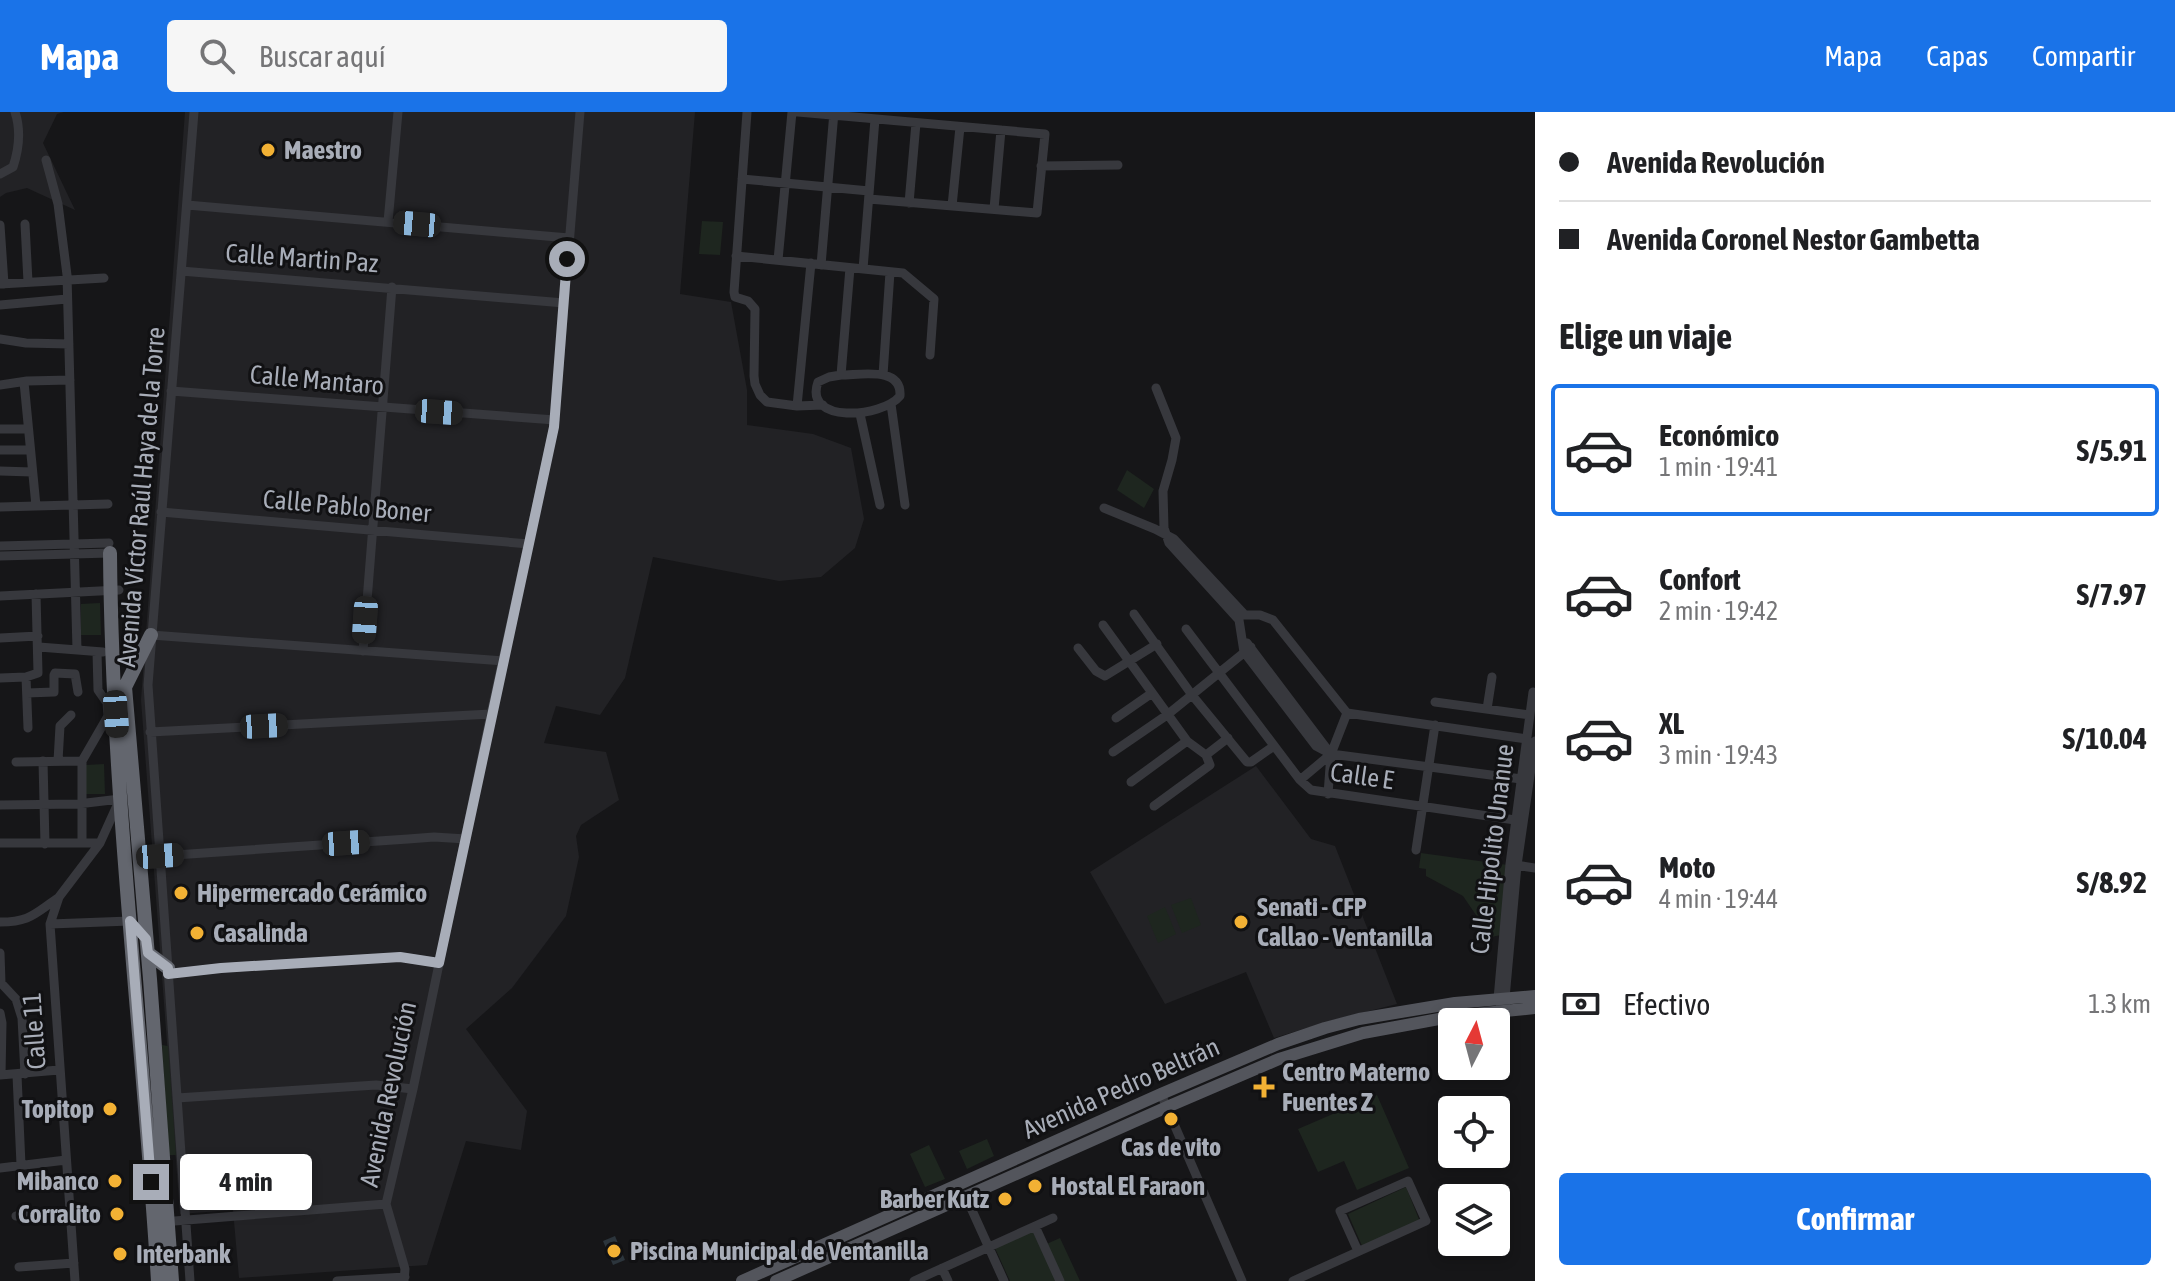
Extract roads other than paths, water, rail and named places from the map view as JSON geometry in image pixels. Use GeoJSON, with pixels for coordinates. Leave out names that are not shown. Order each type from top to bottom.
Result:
{"type":"FeatureCollection","features":[{"type":"Feature","properties":{"kind":"highway"},"geometry":{"type":"LineString","coordinates":[[110,548],[114,591],[104,652],[126,774],[147,946],[161,1222],[158,1281]]}},
{"type":"Feature","properties":{"kind":"highway"},"geometry":{"type":"LineString","coordinates":[[126,774],[125,687],[151,635]]}},
{"type":"Feature","properties":{"kind":"highway"},"geometry":{"type":"LineString","coordinates":[[129,804],[130,921],[161,1222],[172,1281]]}},
{"type":"Feature","properties":{"kind":"highway"},"geometry":{"type":"LineString","coordinates":[[147,946],[168,971]]}},
{"type":"Feature","properties":{"kind":"main road","name":"Avenida Pedro Beltrán"},"geometry":{"type":"LineString","coordinates":[[742,1281],[880,1219],[1164,1100],[1328,1042],[1535,996]]}},
{"type":"Feature","properties":{"kind":"main road","name":"Avenida Pedro Beltrán"},"geometry":{"type":"LineString","coordinates":[[1504,1004],[1535,1008]]}},
{"type":"Feature","properties":{"kind":"main road","name":"Avenida Pedro Beltrán"},"geometry":{"type":"LineString","coordinates":[[777,1281],[966,1197],[1164,1100]]}},
{"type":"Feature","properties":{"kind":"main road"},"geometry":{"type":"LineString","coordinates":[[880,1219],[886,1232]]}},
{"type":"Feature","properties":{"kind":"street"},"geometry":{"type":"LineString","coordinates":[[0,174],[13,167],[17,156],[19,142],[15,112]]}},
{"type":"Feature","properties":{"kind":"street","name":"Avenida Víctor Raúl Haya de la Torre"},"geometry":{"type":"LineString","coordinates":[[190,1281],[148,685],[194,112]]}},
{"type":"Feature","properties":{"kind":"street"},"geometry":{"type":"LineString","coordinates":[[388,222],[398,112]]}},
{"type":"Feature","properties":{"kind":"street","name":"Avenida Revolución"},"geometry":{"type":"LineString","coordinates":[[404,1279],[403,1261],[386,1204],[555,420],[580,112]]}},
{"type":"Feature","properties":{"kind":"street"},"geometry":{"type":"LineString","coordinates":[[747,112],[734,292],[735,297],[748,301],[756,311],[754,376],[757,390],[767,402],[823,405],[843,413],[860,414],[891,404],[900,396],[901,388],[898,381],[883,375],[829,377],[818,382],[815,390],[823,405]]}},
{"type":"Feature","properties":{"kind":"street"},"geometry":{"type":"LineString","coordinates":[[742,179],[786,183],[828,186],[909,203],[1037,213],[1045,134],[795,112],[786,183],[778,260]]}},
{"type":"Feature","properties":{"kind":"street"},"geometry":{"type":"LineString","coordinates":[[797,406],[828,186],[834,114]]}},
{"type":"Feature","properties":{"kind":"street"},"geometry":{"type":"LineString","coordinates":[[863,269],[875,119]]}},
{"type":"Feature","properties":{"kind":"street"},"geometry":{"type":"LineString","coordinates":[[909,203],[916,123]]}},
{"type":"Feature","properties":{"kind":"street"},"geometry":{"type":"LineString","coordinates":[[952,206],[960,127]]}},
{"type":"Feature","properties":{"kind":"street"},"geometry":{"type":"LineString","coordinates":[[994,209],[1001,130]]}},
{"type":"Feature","properties":{"kind":"street"},"geometry":{"type":"LineString","coordinates":[[46,160],[58,204],[67,280],[77,650]]}},
{"type":"Feature","properties":{"kind":"street"},"geometry":{"type":"LineString","coordinates":[[1041,166],[1118,165]]}},
{"type":"Feature","properties":{"kind":"street"},"geometry":{"type":"LineString","coordinates":[[187,205],[569,238]]}},
{"type":"Feature","properties":{"kind":"street"},"geometry":{"type":"LineString","coordinates":[[25,224],[28,282]]}},
{"type":"Feature","properties":{"kind":"street"},"geometry":{"type":"LineString","coordinates":[[0,225],[2,284],[104,278]]}},
{"type":"Feature","properties":{"kind":"street"},"geometry":{"type":"LineString","coordinates":[[736,256],[905,273],[934,299],[930,355]]}},
{"type":"Feature","properties":{"kind":"street"},"geometry":{"type":"LineString","coordinates":[[841,375],[850,268]]}},
{"type":"Feature","properties":{"kind":"street","name":"Calle Martin Paz"},"geometry":{"type":"LineString","coordinates":[[181,271],[564,303]]}},
{"type":"Feature","properties":{"kind":"street"},"geometry":{"type":"LineString","coordinates":[[883,375],[890,272]]}},
{"type":"Feature","properties":{"kind":"street"},"geometry":{"type":"LineString","coordinates":[[363,651],[392,287]]}},
{"type":"Feature","properties":{"kind":"street"},"geometry":{"type":"LineString","coordinates":[[0,305],[67,299]]}},
{"type":"Feature","properties":{"kind":"street"},"geometry":{"type":"LineString","coordinates":[[0,339],[69,344]]}},
{"type":"Feature","properties":{"kind":"street"},"geometry":{"type":"LineString","coordinates":[[0,385],[70,380]]}},
{"type":"Feature","properties":{"kind":"street"},"geometry":{"type":"LineString","coordinates":[[24,382],[36,506]]}},
{"type":"Feature","properties":{"kind":"street"},"geometry":{"type":"LineString","coordinates":[[1156,388],[1176,438],[1163,491],[1167,539]]}},
{"type":"Feature","properties":{"kind":"street","name":"Calle Mantaro"},"geometry":{"type":"LineString","coordinates":[[171,391],[555,420]]}},
{"type":"Feature","properties":{"kind":"street"},"geometry":{"type":"LineString","coordinates":[[891,404],[905,505]]}},
{"type":"Feature","properties":{"kind":"street"},"geometry":{"type":"LineString","coordinates":[[860,414],[880,505]]}},
{"type":"Feature","properties":{"kind":"street"},"geometry":{"type":"LineString","coordinates":[[0,429],[28,429]]}},
{"type":"Feature","properties":{"kind":"street"},"geometry":{"type":"LineString","coordinates":[[0,450],[30,450]]}},
{"type":"Feature","properties":{"kind":"street"},"geometry":{"type":"LineString","coordinates":[[0,471],[32,472]]}},
{"type":"Feature","properties":{"kind":"street"},"geometry":{"type":"LineString","coordinates":[[0,507],[108,504]]}},
{"type":"Feature","properties":{"kind":"street"},"geometry":{"type":"LineString","coordinates":[[1104,508],[1167,539],[1242,617],[1243,637],[1248,649],[1316,746],[1331,754],[1525,780]]}},
{"type":"Feature","properties":{"kind":"street","name":"Calle Pablo Boner"},"geometry":{"type":"LineString","coordinates":[[161,512],[529,544]]}},
{"type":"Feature","properties":{"kind":"street"},"geometry":{"type":"LineString","coordinates":[[0,546],[110,548]]}},
{"type":"Feature","properties":{"kind":"street"},"geometry":{"type":"LineString","coordinates":[[0,556],[74,548]]}},
{"type":"Feature","properties":{"kind":"street"},"geometry":{"type":"LineString","coordinates":[[0,596],[114,591]]}},
{"type":"Feature","properties":{"kind":"street"},"geometry":{"type":"LineString","coordinates":[[0,678],[26,677],[38,673],[36,594]]}},
{"type":"Feature","properties":{"kind":"street"},"geometry":{"type":"LineString","coordinates":[[1134,614],[1192,695],[1247,762],[1274,746]]}},
{"type":"Feature","properties":{"kind":"street"},"geometry":{"type":"LineString","coordinates":[[1242,617],[1260,615],[1273,620],[1347,713],[1531,735]]}},
{"type":"Feature","properties":{"kind":"street"},"geometry":{"type":"LineString","coordinates":[[1103,625],[1167,715],[1187,741],[1206,755],[1210,765],[1154,806]]}},
{"type":"Feature","properties":{"kind":"street","name":"Calle E"},"geometry":{"type":"LineString","coordinates":[[1186,629],[1300,780],[1311,790],[1515,820]]}},
{"type":"Feature","properties":{"kind":"street"},"geometry":{"type":"LineString","coordinates":[[151,635],[504,661]]}},
{"type":"Feature","properties":{"kind":"street"},"geometry":{"type":"LineString","coordinates":[[0,638],[104,652],[98,690],[107,703],[108,716],[82,761],[82,843]]}},
{"type":"Feature","properties":{"kind":"street"},"geometry":{"type":"LineString","coordinates":[[1078,648],[1096,671],[1105,676],[1157,644]]}},
{"type":"Feature","properties":{"kind":"street"},"geometry":{"type":"LineString","coordinates":[[1113,752],[1167,715],[1248,649]]}},
{"type":"Feature","properties":{"kind":"street"},"geometry":{"type":"LineString","coordinates":[[27,693],[54,692],[54,675],[58,672],[75,674],[78,692]]}},
{"type":"Feature","properties":{"kind":"street"},"geometry":{"type":"LineString","coordinates":[[26,677],[28,728]]}},
{"type":"Feature","properties":{"kind":"street"},"geometry":{"type":"LineString","coordinates":[[1487,709],[1492,677]]}},
{"type":"Feature","properties":{"kind":"street","name":"Calle Hipolito Unanue"},"geometry":{"type":"LineString","coordinates":[[1513,864],[1531,735],[1533,692]]}},
{"type":"Feature","properties":{"kind":"street"},"geometry":{"type":"LineString","coordinates":[[1116,718],[1152,693]]}},
{"type":"Feature","properties":{"kind":"street"},"geometry":{"type":"LineString","coordinates":[[1435,702],[1530,715]]}},
{"type":"Feature","properties":{"kind":"street"},"geometry":{"type":"LineString","coordinates":[[1328,794],[1331,754],[1347,713]]}},
{"type":"Feature","properties":{"kind":"street"},"geometry":{"type":"LineString","coordinates":[[150,732],[491,714]]}},
{"type":"Feature","properties":{"kind":"street"},"geometry":{"type":"LineString","coordinates":[[58,761],[60,726],[71,715]]}},
{"type":"Feature","properties":{"kind":"street"},"geometry":{"type":"LineString","coordinates":[[1416,850],[1435,725]]}},
{"type":"Feature","properties":{"kind":"street"},"geometry":{"type":"LineString","coordinates":[[1206,755],[1228,738]]}},
{"type":"Feature","properties":{"kind":"street"},"geometry":{"type":"LineString","coordinates":[[1131,782],[1187,741]]}},
{"type":"Feature","properties":{"kind":"street"},"geometry":{"type":"LineString","coordinates":[[1300,780],[1331,754]]}},
{"type":"Feature","properties":{"kind":"street"},"geometry":{"type":"LineString","coordinates":[[43,761],[45,844]]}},
{"type":"Feature","properties":{"kind":"street"},"geometry":{"type":"LineString","coordinates":[[16,762],[82,761]]}},
{"type":"Feature","properties":{"kind":"street","name":"Calle Hipolito Unanue"},"geometry":{"type":"LineString","coordinates":[[1504,1004],[1515,820],[1525,780]]}},
{"type":"Feature","properties":{"kind":"street"},"geometry":{"type":"LineString","coordinates":[[0,805],[129,804]]}},
{"type":"Feature","properties":{"kind":"street","name":"Calle 11"},"geometry":{"type":"LineString","coordinates":[[75,1281],[50,924],[59,897],[100,843],[116,805],[129,804]]}},
{"type":"Feature","properties":{"kind":"street"},"geometry":{"type":"LineString","coordinates":[[160,856],[434,837],[466,839]]}},
{"type":"Feature","properties":{"kind":"street"},"geometry":{"type":"LineString","coordinates":[[0,843],[100,843]]}},
{"type":"Feature","properties":{"kind":"street"},"geometry":{"type":"LineString","coordinates":[[1513,864],[1535,868]]}},
{"type":"Feature","properties":{"kind":"street"},"geometry":{"type":"LineString","coordinates":[[0,922],[34,917],[59,897]]}},
{"type":"Feature","properties":{"kind":"street"},"geometry":{"type":"LineString","coordinates":[[50,924],[130,921],[147,946]]}},
{"type":"Feature","properties":{"kind":"street"},"geometry":{"type":"LineString","coordinates":[[0,953],[1,983],[16,999],[22,1018],[21,1165]]}},
{"type":"Feature","properties":{"kind":"street"},"geometry":{"type":"LineString","coordinates":[[168,971],[400,957],[439,963]]}},
{"type":"Feature","properties":{"kind":"street"},"geometry":{"type":"LineString","coordinates":[[0,1013],[0,1075],[59,1070]]}},
{"type":"Feature","properties":{"kind":"street"},"geometry":{"type":"LineString","coordinates":[[177,1098],[376,1085],[413,1089]]}},
{"type":"Feature","properties":{"kind":"street"},"geometry":{"type":"LineString","coordinates":[[1164,1100],[1242,1281]]}},
{"type":"Feature","properties":{"kind":"street"},"geometry":{"type":"LineString","coordinates":[[0,1168],[66,1160]]}},
{"type":"Feature","properties":{"kind":"street"},"geometry":{"type":"LineString","coordinates":[[1293,1281],[1426,1221],[1408,1181],[1340,1211],[1358,1251]]}},
{"type":"Feature","properties":{"kind":"street"},"geometry":{"type":"LineString","coordinates":[[966,1197],[1004,1281]]}},
{"type":"Feature","properties":{"kind":"street"},"geometry":{"type":"LineString","coordinates":[[161,1222],[386,1204]]}},
{"type":"Feature","properties":{"kind":"street"},"geometry":{"type":"LineString","coordinates":[[16,1216],[71,1211]]}},
{"type":"Feature","properties":{"kind":"street"},"geometry":{"type":"LineString","coordinates":[[914,1281],[1053,1218]]}},
{"type":"Feature","properties":{"kind":"street"},"geometry":{"type":"LineString","coordinates":[[1035,1226],[1060,1281]]}},
{"type":"Feature","properties":{"kind":"street"},"geometry":{"type":"LineString","coordinates":[[19,1267],[74,1263]]}},
{"type":"Feature","properties":{"kind":"street"},"geometry":{"type":"LineString","coordinates":[[772,1268],[777,1281]]}},
{"type":"Feature","properties":{"kind":"street"},"geometry":{"type":"LineString","coordinates":[[942,1268],[948,1281]]}},
{"type":"Feature","properties":{"kind":"street"},"geometry":{"type":"LineString","coordinates":[[337,1281],[404,1279]]}},
{"type":"Feature","properties":{"kind":"place","name":"Maestro"},"geometry":{"type":"Point","coordinates":[268,150]}},
{"type":"Feature","properties":{"kind":"place","name":"Hipermercado Cerámico"},"geometry":{"type":"Point","coordinates":[181,893]}},
{"type":"Feature","properties":{"kind":"place","name":"Senati - CFP Callao - Ventanilla"},"geometry":{"type":"Point","coordinates":[1241,922]}},
{"type":"Feature","properties":{"kind":"place","name":"Casalinda"},"geometry":{"type":"Point","coordinates":[197,933]}},
{"type":"Feature","properties":{"kind":"place","name":"Centro Materno Fuentes Z"},"geometry":{"type":"Point","coordinates":[1264,1087]}},
{"type":"Feature","properties":{"kind":"place","name":"Topitop"},"geometry":{"type":"Point","coordinates":[110,1109]}},
{"type":"Feature","properties":{"kind":"place","name":"Cas de vito"},"geometry":{"type":"Point","coordinates":[1171,1119]}},
{"type":"Feature","properties":{"kind":"place","name":"Mibanco"},"geometry":{"type":"Point","coordinates":[115,1181]}},
{"type":"Feature","properties":{"kind":"place","name":"Hostal El Faraon"},"geometry":{"type":"Point","coordinates":[1035,1186]}},
{"type":"Feature","properties":{"kind":"place","name":"Barber Kutz"},"geometry":{"type":"Point","coordinates":[1005,1199]}},
{"type":"Feature","properties":{"kind":"place","name":"Corralito"},"geometry":{"type":"Point","coordinates":[117,1214]}},
{"type":"Feature","properties":{"kind":"place","name":"Piscina Municipal de Ventanilla"},"geometry":{"type":"Point","coordinates":[614,1251]}},
{"type":"Feature","properties":{"kind":"place","name":"Interbank"},"geometry":{"type":"Point","coordinates":[120,1254]}}]}
